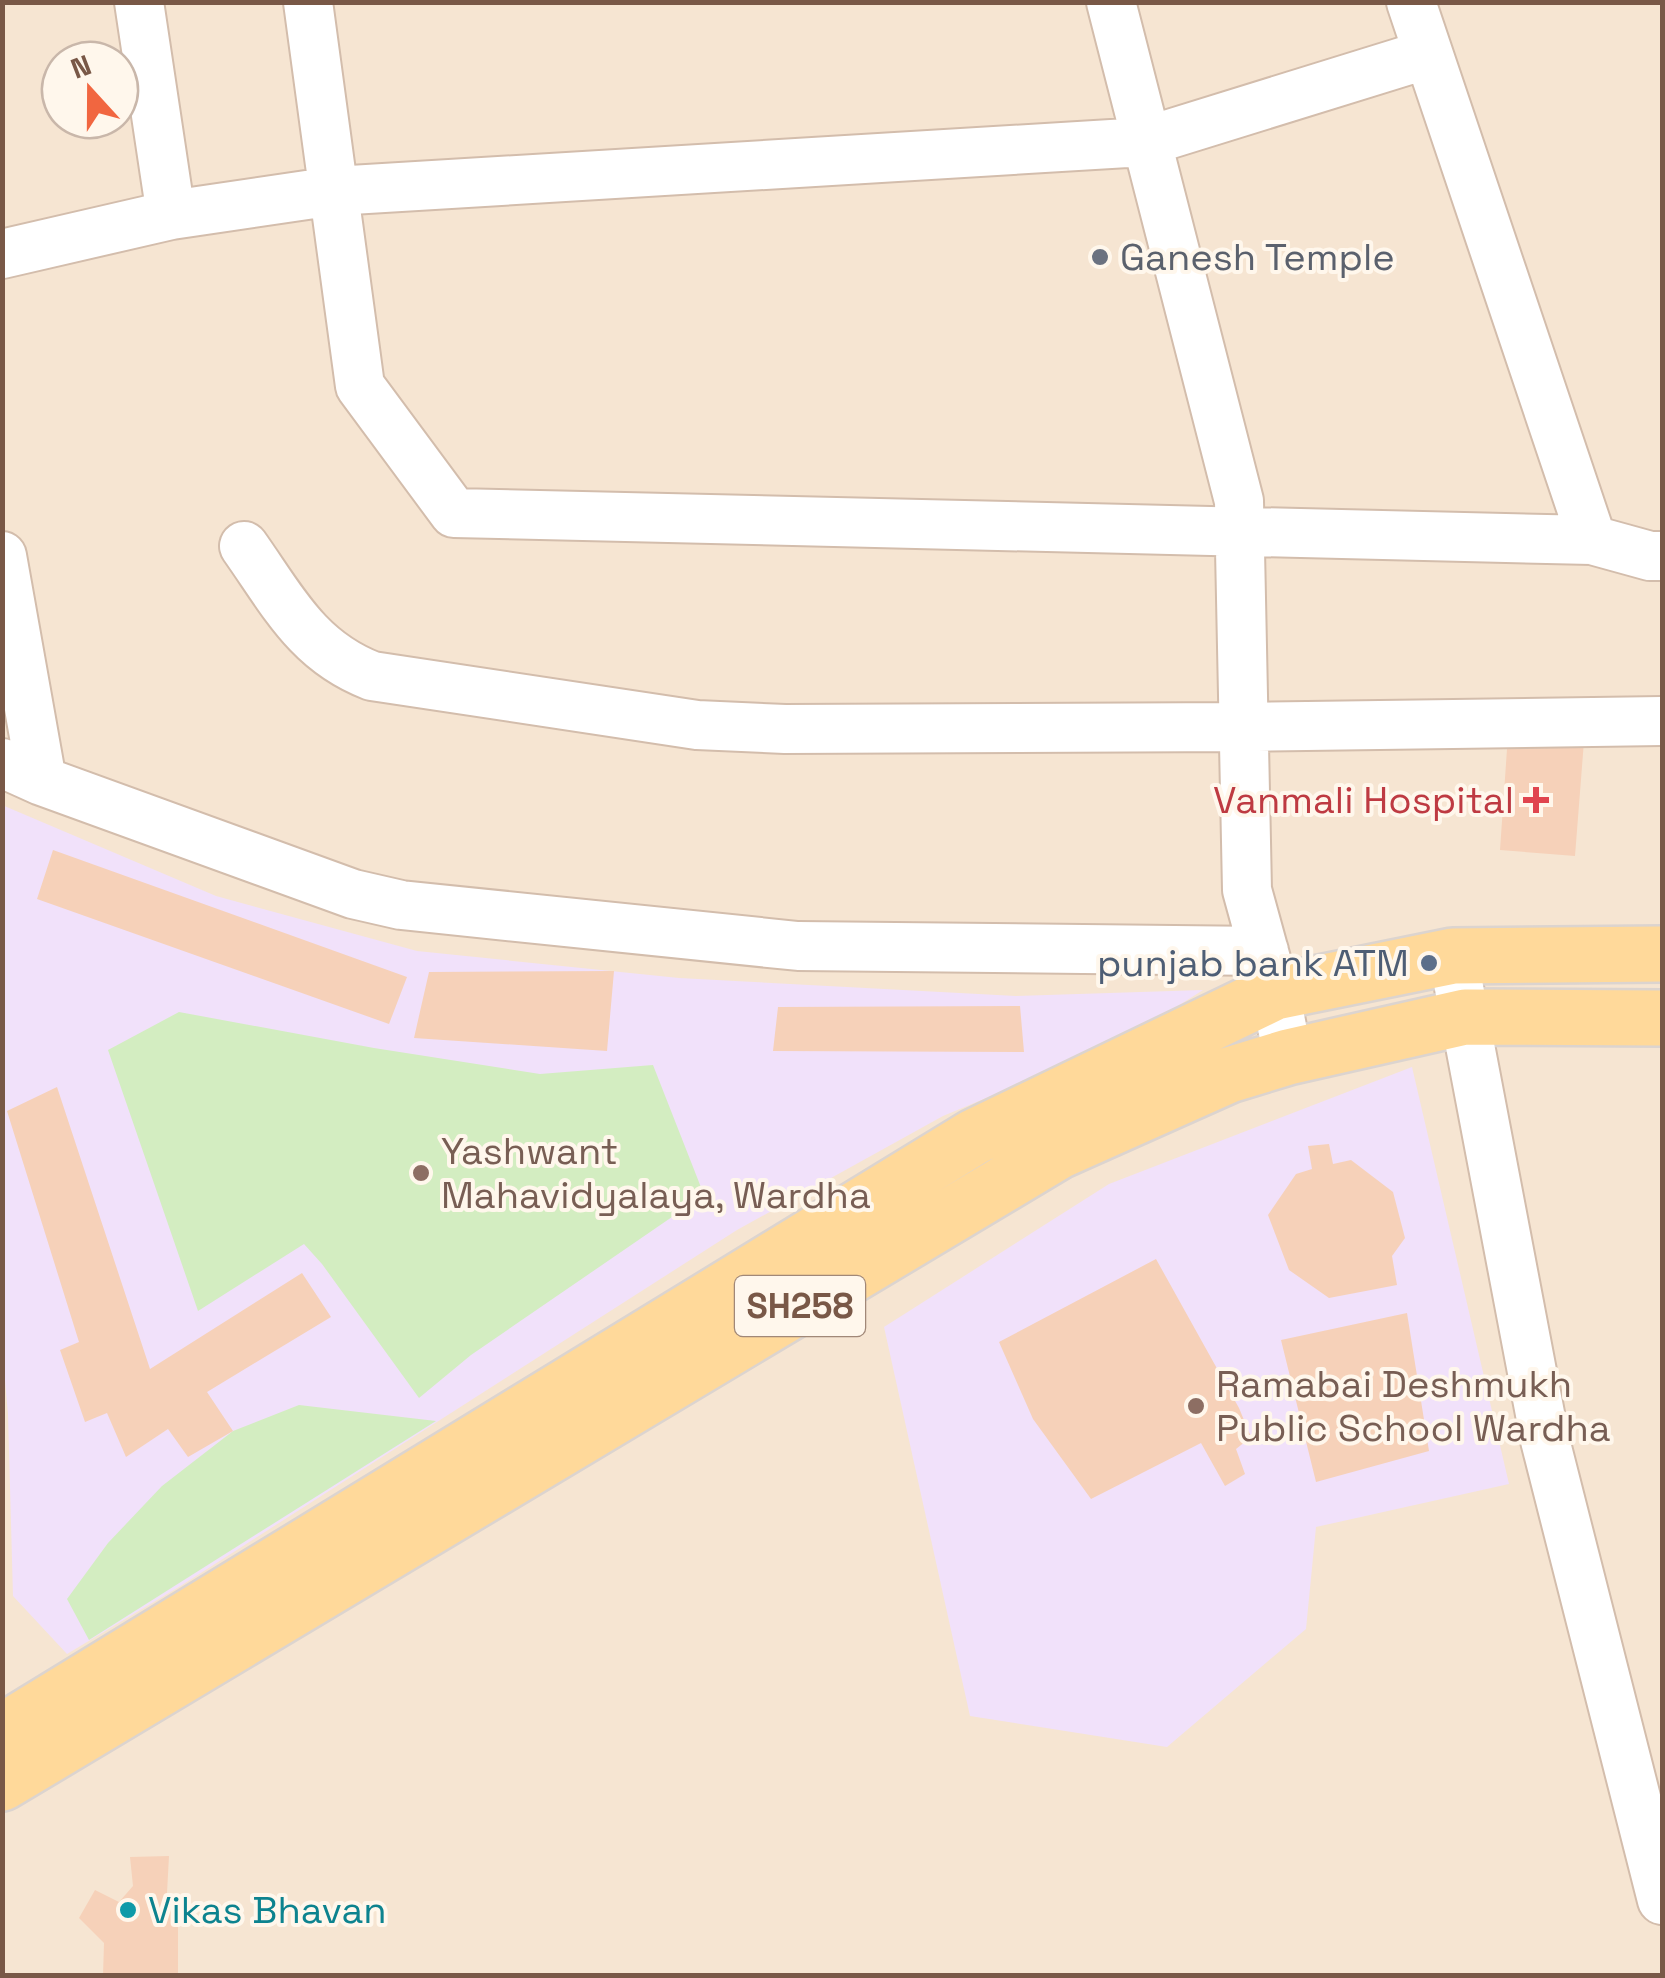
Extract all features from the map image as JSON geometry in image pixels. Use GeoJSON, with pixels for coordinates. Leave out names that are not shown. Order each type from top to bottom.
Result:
{"type":"FeatureCollection","features":[{"type":"Feature","properties":{"kind":"main road","name":"SH258"},"geometry":{"type":"LineString","coordinates":[[2,1732],[974,1136],[1270,972],[1453,956],[1662,954]]}},
{"type":"Feature","properties":{"kind":"main road","name":"SH258"},"geometry":{"type":"LineString","coordinates":[[2,1783],[1059,1151],[1229,1075],[1288,1057],[1464,1016],[1662,1018]]}},
{"type":"Feature","properties":{"kind":"street"},"geometry":{"type":"LineString","coordinates":[[140,2],[171,215]]}},
{"type":"Feature","properties":{"kind":"street"},"geometry":{"type":"LineString","coordinates":[[308,2],[360,386],[454,513],[1592,540],[1662,556]]}},
{"type":"Feature","properties":{"kind":"street"},"geometry":{"type":"LineString","coordinates":[[1111,2],[1239,500],[1246,890],[1270,972],[1288,1057]]}},
{"type":"Feature","properties":{"kind":"street"},"geometry":{"type":"LineString","coordinates":[[1411,2],[1592,540]]}},
{"type":"Feature","properties":{"kind":"street"},"geometry":{"type":"LineString","coordinates":[[2,254],[171,215],[334,192],[1144,142],[1428,54]]}},
{"type":"Feature","properties":{"kind":"street"},"geometry":{"type":"LineString","coordinates":[[244,546],[311,640],[344,665],[372,676],[698,725],[851,730],[1662,720]]}},
{"type":"Feature","properties":{"kind":"street"},"geometry":{"type":"LineString","coordinates":[[2,556],[22,772],[353,894],[400,905],[798,946],[1270,972]]}},
{"type":"Feature","properties":{"kind":"street"},"geometry":{"type":"LineString","coordinates":[[1453,956],[1544,1440],[1662,1900]]}},
{"type":"Feature","properties":{"kind":"shaded area"},"geometry":{"type":"Polygon","coordinates":[[[3,3],[1662,3],[1662,1975],[3,1975],[3,3]]]}},
{"type":"Feature","properties":{"kind":"shaded area","name":"Yashwant Mahavidyalaya, Wardha"},"geometry":{"type":"Polygon","coordinates":[[[2,805],[216,896],[417,951],[679,978],[1016,996],[1203,990],[1123,1041],[943,1116],[737,1230],[182,1585],[67,1654],[13,1596],[8,1414],[2,1347],[2,805]]]}},
{"type":"Feature","properties":{"kind":"shaded area","name":"Ramabai Deshmukh Public School Wardha"},"geometry":{"type":"Polygon","coordinates":[[[1412,1067],[1509,1484],[1316,1527],[1306,1629],[1167,1747],[970,1716],[884,1327],[1109,1184],[1412,1067]]]}},
{"type":"Feature","properties":{"kind":"green space"},"geometry":{"type":"Polygon","coordinates":[[[179,1012],[540,1074],[653,1065],[704,1195],[471,1355],[419,1398],[304,1244],[198,1311],[108,1050],[179,1012]]]}},
{"type":"Feature","properties":{"kind":"green space"},"geometry":{"type":"Polygon","coordinates":[[[299,1405],[436,1421],[89,1640],[67,1599],[108,1543],[162,1486],[233,1431],[299,1405]]]}},
{"type":"Feature","properties":{"kind":"building"},"geometry":{"type":"Polygon","coordinates":[[[1508,735],[1584,741],[1575,856],[1500,850],[1508,735]]]}},
{"type":"Feature","properties":{"kind":"building"},"geometry":{"type":"Polygon","coordinates":[[[53,850],[407,977],[389,1024],[37,899],[53,850]]]}},
{"type":"Feature","properties":{"kind":"building"},"geometry":{"type":"Polygon","coordinates":[[[614,971],[607,1051],[414,1038],[429,972],[614,971]]]}},
{"type":"Feature","properties":{"kind":"building"},"geometry":{"type":"Polygon","coordinates":[[[1020,1006],[1024,1052],[773,1051],[778,1007],[1020,1006]]]}},
{"type":"Feature","properties":{"kind":"building"},"geometry":{"type":"Polygon","coordinates":[[[57,1087],[150,1369],[302,1273],[331,1317],[207,1392],[233,1431],[188,1457],[168,1429],[126,1457],[107,1413],[85,1422],[60,1350],[79,1342],[7,1111],[57,1087]]]}},
{"type":"Feature","properties":{"kind":"building"},"geometry":{"type":"Polygon","coordinates":[[[1329,1144],[1333,1164],[1351,1160],[1393,1192],[1405,1238],[1392,1256],[1397,1285],[1329,1298],[1289,1270],[1268,1215],[1296,1174],[1312,1169],[1308,1146],[1329,1144]]]}},
{"type":"Feature","properties":{"kind":"building"},"geometry":{"type":"Polygon","coordinates":[[[1156,1259],[1239,1408],[1251,1437],[1236,1449],[1245,1474],[1225,1486],[1201,1443],[1091,1499],[1033,1419],[999,1342],[1156,1259]]]}},
{"type":"Feature","properties":{"kind":"building"},"geometry":{"type":"Polygon","coordinates":[[[1407,1313],[1429,1451],[1316,1482],[1281,1340],[1407,1313]]]}},
{"type":"Feature","properties":{"kind":"building","name":"Vikas Bhavan"},"geometry":{"type":"Polygon","coordinates":[[[169,1856],[167,1893],[178,1924],[178,1976],[103,1976],[104,1943],[79,1918],[95,1890],[119,1902],[133,1886],[130,1857],[169,1856]]]}},
{"type":"Feature","properties":{"kind":"place","name":"Ganesh Temple"},"geometry":{"type":"Point","coordinates":[1100,257]}},
{"type":"Feature","properties":{"kind":"place","name":"Vanmali Hospital"},"geometry":{"type":"Point","coordinates":[1536,800]}},
{"type":"Feature","properties":{"kind":"place","name":"punjab bank ATM"},"geometry":{"type":"Point","coordinates":[1429,963]}},
{"type":"Feature","properties":{"kind":"place","name":"Yashwant Mahavidyalaya, Wardha"},"geometry":{"type":"Point","coordinates":[421,1173]}},
{"type":"Feature","properties":{"kind":"place","name":"Ramabai Deshmukh Public School Wardha"},"geometry":{"type":"Point","coordinates":[1196,1406]}},
{"type":"Feature","properties":{"kind":"place","name":"Vikas Bhavan"},"geometry":{"type":"Point","coordinates":[128,1910]}}]}
